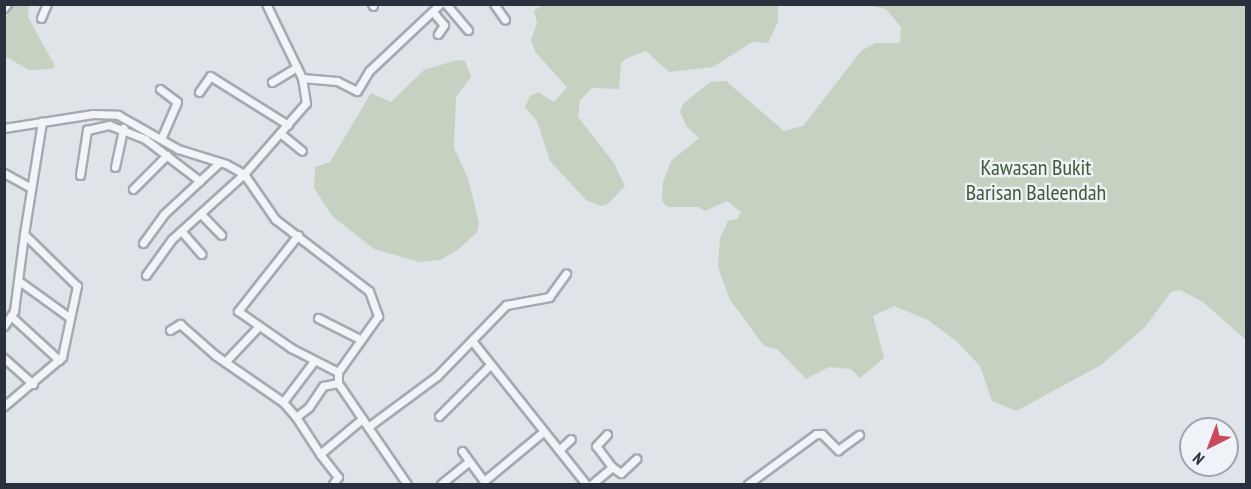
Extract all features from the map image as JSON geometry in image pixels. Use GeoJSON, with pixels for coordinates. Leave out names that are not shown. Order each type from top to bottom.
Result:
{"type":"FeatureCollection","features":[{"type":"Feature","properties":{"kind":"street"},"geometry":{"type":"LineString","coordinates":[[41,18],[47,4]]}},
{"type":"Feature","properties":{"kind":"street"},"geometry":{"type":"LineString","coordinates":[[146,275],[172,239],[183,233],[244,174],[306,103],[303,78],[266,4]]}},
{"type":"Feature","properties":{"kind":"street"},"geometry":{"type":"LineString","coordinates":[[303,78],[337,81],[357,91],[369,71],[440,4]]}},
{"type":"Feature","properties":{"kind":"street"},"geometry":{"type":"LineString","coordinates":[[446,4],[468,30]]}},
{"type":"Feature","properties":{"kind":"street"},"geometry":{"type":"LineString","coordinates":[[494,4],[505,20]]}},
{"type":"Feature","properties":{"kind":"street"},"geometry":{"type":"LineString","coordinates":[[433,12],[444,25],[438,34]]}},
{"type":"Feature","properties":{"kind":"street"},"geometry":{"type":"LineString","coordinates":[[272,82],[297,67]]}},
{"type":"Feature","properties":{"kind":"street"},"geometry":{"type":"LineString","coordinates":[[199,92],[210,76],[288,125]]}},
{"type":"Feature","properties":{"kind":"street"},"geometry":{"type":"LineString","coordinates":[[160,89],[177,102],[161,140]]}},
{"type":"Feature","properties":{"kind":"street"},"geometry":{"type":"LineString","coordinates":[[4,128],[42,121],[118,115],[184,152],[220,162],[244,174],[272,216],[369,291],[378,316],[338,372],[338,383],[406,484]]}},
{"type":"Feature","properties":{"kind":"street"},"geometry":{"type":"LineString","coordinates":[[4,326],[12,317],[19,281],[42,121]]}},
{"type":"Feature","properties":{"kind":"street"},"geometry":{"type":"LineString","coordinates":[[80,175],[87,130],[108,125],[123,128],[167,155],[200,181]]}},
{"type":"Feature","properties":{"kind":"street"},"geometry":{"type":"LineString","coordinates":[[115,167],[123,128]]}},
{"type":"Feature","properties":{"kind":"street"},"geometry":{"type":"LineString","coordinates":[[280,133],[302,151]]}},
{"type":"Feature","properties":{"kind":"street"},"geometry":{"type":"LineString","coordinates":[[133,189],[167,155]]}},
{"type":"Feature","properties":{"kind":"street"},"geometry":{"type":"LineString","coordinates":[[143,243],[152,228],[220,162]]}},
{"type":"Feature","properties":{"kind":"street"},"geometry":{"type":"LineString","coordinates":[[4,173],[31,188]]}},
{"type":"Feature","properties":{"kind":"street"},"geometry":{"type":"LineString","coordinates":[[201,214],[221,235]]}},
{"type":"Feature","properties":{"kind":"street"},"geometry":{"type":"LineString","coordinates":[[183,233],[201,254]]}},
{"type":"Feature","properties":{"kind":"street"},"geometry":{"type":"LineString","coordinates":[[4,406],[59,360],[77,284],[24,234]]}},
{"type":"Feature","properties":{"kind":"street"},"geometry":{"type":"LineString","coordinates":[[298,235],[238,310],[258,327],[314,361],[338,372]]}},
{"type":"Feature","properties":{"kind":"street"},"geometry":{"type":"LineString","coordinates":[[368,427],[437,375],[506,305],[549,297],[566,274]]}},
{"type":"Feature","properties":{"kind":"street"},"geometry":{"type":"LineString","coordinates":[[19,281],[69,317]]}},
{"type":"Feature","properties":{"kind":"street"},"geometry":{"type":"LineString","coordinates":[[12,317],[59,360]]}},
{"type":"Feature","properties":{"kind":"street"},"geometry":{"type":"LineString","coordinates":[[318,318],[360,339]]}},
{"type":"Feature","properties":{"kind":"street"},"geometry":{"type":"LineString","coordinates":[[170,330],[180,324],[225,362],[284,402],[338,477],[333,484]]}},
{"type":"Feature","properties":{"kind":"street"},"geometry":{"type":"LineString","coordinates":[[225,362],[258,327]]}},
{"type":"Feature","properties":{"kind":"street"},"geometry":{"type":"LineString","coordinates":[[472,342],[586,484]]}},
{"type":"Feature","properties":{"kind":"street"},"geometry":{"type":"LineString","coordinates":[[4,358],[33,384]]}},
{"type":"Feature","properties":{"kind":"street"},"geometry":{"type":"LineString","coordinates":[[284,402],[314,361]]}},
{"type":"Feature","properties":{"kind":"street"},"geometry":{"type":"LineString","coordinates":[[439,416],[490,365]]}},
{"type":"Feature","properties":{"kind":"street"},"geometry":{"type":"LineString","coordinates":[[296,417],[309,407],[323,386],[338,383]]}},
{"type":"Feature","properties":{"kind":"street"},"geometry":{"type":"LineString","coordinates":[[320,454],[362,419]]}},
{"type":"Feature","properties":{"kind":"street"},"geometry":{"type":"LineString","coordinates":[[462,451],[467,463],[485,483],[543,432]]}},
{"type":"Feature","properties":{"kind":"street"},"geometry":{"type":"LineString","coordinates":[[607,434],[596,446],[612,467],[621,473],[636,459]]}},
{"type":"Feature","properties":{"kind":"street"},"geometry":{"type":"LineString","coordinates":[[748,484],[816,434],[822,434],[838,450],[859,435]]}},
{"type":"Feature","properties":{"kind":"street"},"geometry":{"type":"LineString","coordinates":[[559,450],[571,439]]}},
{"type":"Feature","properties":{"kind":"street"},"geometry":{"type":"LineString","coordinates":[[441,484],[467,463]]}},
{"type":"Feature","properties":{"kind":"street"},"geometry":{"type":"LineString","coordinates":[[592,484],[612,467]]}},
{"type":"Feature","properties":{"kind":"green space"},"geometry":{"type":"Polygon","coordinates":[[[5,5],[29,5],[28,17],[55,66],[52,69],[29,70],[6,57],[4,20],[9,12],[5,5]]]}},
{"type":"Feature","properties":{"kind":"green space"},"geometry":{"type":"Polygon","coordinates":[[[542,5],[778,5],[778,22],[768,43],[752,42],[713,67],[669,72],[646,51],[627,58],[621,63],[619,89],[592,88],[580,100],[578,117],[614,163],[625,186],[608,204],[600,206],[586,200],[550,161],[537,121],[525,107],[530,96],[538,92],[554,102],[567,87],[536,53],[531,40],[537,23],[534,11],[542,5]]]}},
{"type":"Feature","properties":{"kind":"green space","name":"Kawasan Bukit Barisan Baleendah"},"geometry":{"type":"Polygon","coordinates":[[[868,5],[1246,5],[1246,340],[1203,302],[1180,290],[1171,292],[1145,327],[1101,365],[1016,411],[992,401],[980,366],[956,341],[928,320],[894,306],[873,316],[884,358],[860,378],[851,369],[829,367],[806,379],[777,349],[764,346],[730,300],[718,267],[720,238],[728,221],[737,219],[741,212],[727,201],[705,211],[698,207],[668,207],[662,201],[663,182],[671,161],[699,138],[687,127],[680,112],[683,104],[710,82],[726,81],[784,131],[803,126],[861,51],[875,43],[900,43],[901,27],[886,9],[868,5]]]}},
{"type":"Feature","properties":{"kind":"green space"},"geometry":{"type":"Polygon","coordinates":[[[457,60],[465,61],[471,77],[456,97],[454,148],[468,178],[479,223],[477,232],[459,249],[440,260],[420,262],[374,249],[332,216],[314,188],[315,167],[330,162],[371,93],[391,102],[424,70],[457,60]]]}}]}
